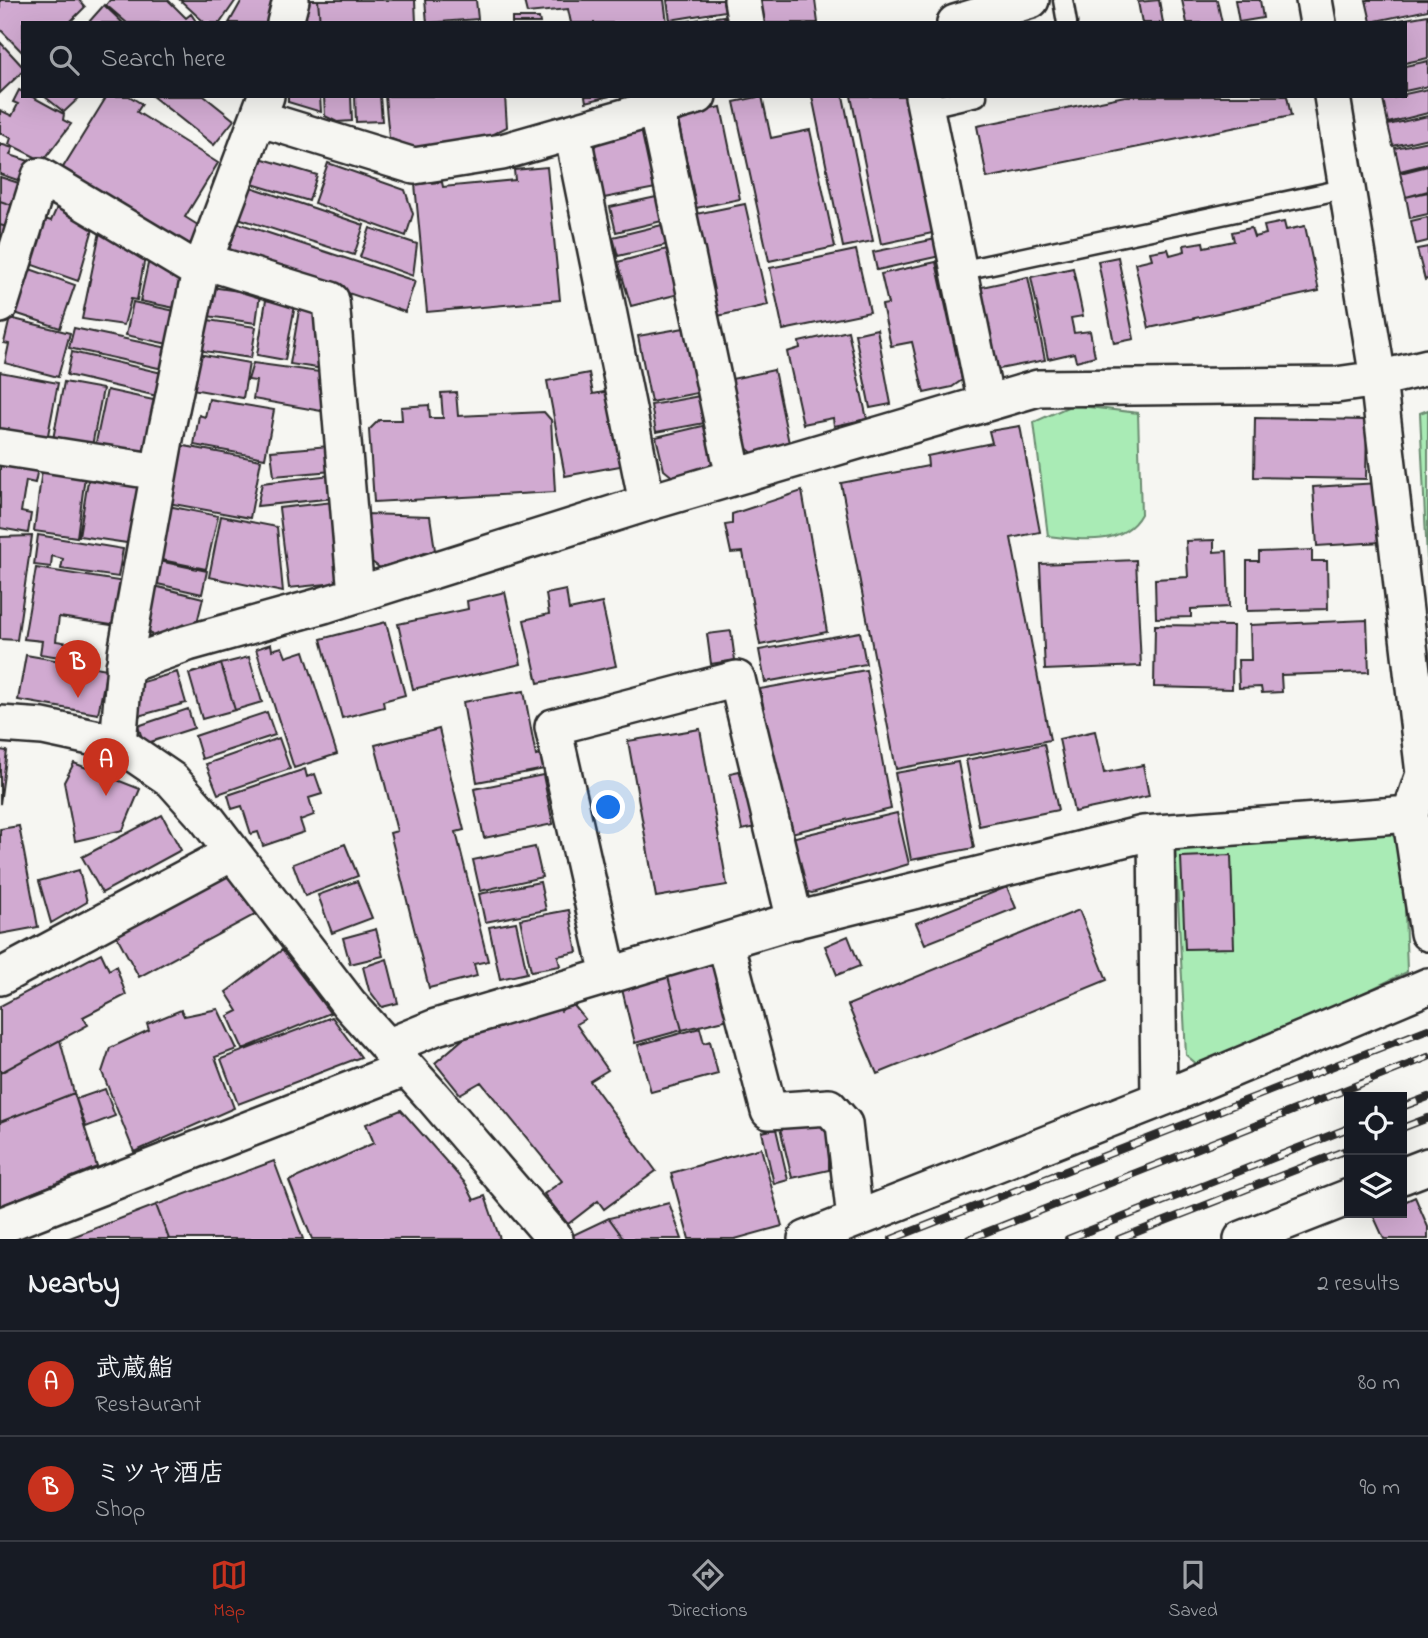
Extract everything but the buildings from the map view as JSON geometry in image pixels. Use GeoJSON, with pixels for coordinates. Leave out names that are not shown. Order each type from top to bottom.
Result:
{"type":"FeatureCollection","features":[{"type":"Feature","properties":{"kind":"street"},"geometry":{"type":"LineString","coordinates":[[285,21],[290,0]]}},
{"type":"Feature","properties":{"kind":"street"},"geometry":{"type":"LineString","coordinates":[[742,0],[746,21]]}},
{"type":"Feature","properties":{"kind":"street"},"geometry":{"type":"LineString","coordinates":[[962,21],[1031,0]]}},
{"type":"Feature","properties":{"kind":"street"},"geometry":{"type":"LineString","coordinates":[[118,743],[124,666],[159,472],[202,267],[262,107],[414,166],[502,152],[691,98]]}},
{"type":"Feature","properties":{"kind":"street"},"geometry":{"type":"LineString","coordinates":[[1332,98],[1378,379],[1426,774],[1410,814],[1428,933]]}},
{"type":"Feature","properties":{"kind":"street"},"geometry":{"type":"LineString","coordinates":[[924,102],[986,403]]}},
{"type":"Feature","properties":{"kind":"street"},"geometry":{"type":"LineString","coordinates":[[656,108],[734,477]]}},
{"type":"Feature","properties":{"kind":"street"},"geometry":{"type":"LineString","coordinates":[[572,132],[647,503]]}},
{"type":"Feature","properties":{"kind":"street"},"geometry":{"type":"LineString","coordinates":[[0,305],[40,176],[202,267],[331,300],[356,594]]}},
{"type":"Feature","properties":{"kind":"street"},"geometry":{"type":"LineString","coordinates":[[124,666],[188,643],[356,594],[647,503],[1038,388],[1336,385],[1378,379],[1428,366]]}},
{"type":"Feature","properties":{"kind":"street"},"geometry":{"type":"LineString","coordinates":[[0,447],[159,472]]}},
{"type":"Feature","properties":{"kind":"street"},"geometry":{"type":"LineString","coordinates":[[609,975],[553,727],[737,679],[795,920]]}},
{"type":"Feature","properties":{"kind":"street"},"geometry":{"type":"LineString","coordinates":[[0,724],[43,727],[118,743],[172,780],[208,819],[349,1004],[555,1239]]}},
{"type":"Feature","properties":{"kind":"street"},"geometry":{"type":"LineString","coordinates":[[0,1226],[396,1058],[436,1027],[795,920],[1143,834],[1410,814]]}},
{"type":"Feature","properties":{"kind":"street"},"geometry":{"type":"LineString","coordinates":[[1156,833],[1159,1100]]}},
{"type":"Feature","properties":{"kind":"street"},"geometry":{"type":"LineString","coordinates":[[0,977],[232,853]]}},
{"type":"Feature","properties":{"kind":"street"},"geometry":{"type":"LineString","coordinates":[[725,941],[769,1111],[829,1107],[844,1124],[855,1219]]}},
{"type":"Feature","properties":{"kind":"street"},"geometry":{"type":"LineString","coordinates":[[806,1239],[1159,1100],[1428,986]]}},
{"type":"Feature","properties":{"kind":"street"},"geometry":{"type":"LineString","coordinates":[[1407,1174],[1428,1166]]}},
{"type":"Feature","properties":{"kind":"street"},"geometry":{"type":"LineString","coordinates":[[1242,1239],[1344,1199]]}},
{"type":"Feature","properties":{"kind":"lane"},"geometry":{"type":"LineString","coordinates":[[1063,0],[1067,21]]}},
{"type":"Feature","properties":{"kind":"lane"},"geometry":{"type":"LineString","coordinates":[[924,102],[959,98]]}},
{"type":"Feature","properties":{"kind":"lane"},"geometry":{"type":"LineString","coordinates":[[959,271],[1348,188]]}},
{"type":"Feature","properties":{"kind":"green space"},"geometry":{"type":"Polygon","coordinates":[[[1072,405],[1138,413],[1141,514],[1133,525],[1112,537],[1073,539],[1048,536],[1034,422],[1072,405]]]}},
{"type":"Feature","properties":{"kind":"green space"},"geometry":{"type":"Polygon","coordinates":[[[1428,410],[1428,580],[1420,413],[1428,410]]]}},
{"type":"Feature","properties":{"kind":"green space"},"geometry":{"type":"Polygon","coordinates":[[[1388,831],[1403,845],[1407,972],[1204,1070],[1186,1055],[1175,844],[1388,831]]]}},
{"type":"Feature","properties":{"kind":"railway"},"geometry":{"type":"LineString","coordinates":[[892,1239],[1428,1029]]}},
{"type":"Feature","properties":{"kind":"railway"},"geometry":{"type":"LineString","coordinates":[[969,1239],[1428,1057]]}},
{"type":"Feature","properties":{"kind":"railway"},"geometry":{"type":"LineString","coordinates":[[1407,1105],[1428,1097]]}},
{"type":"Feature","properties":{"kind":"railway"},"geometry":{"type":"LineString","coordinates":[[1407,1126],[1428,1118]]}},
{"type":"Feature","properties":{"kind":"railway"},"geometry":{"type":"LineString","coordinates":[[1068,1239],[1344,1130]]}},
{"type":"Feature","properties":{"kind":"railway"},"geometry":{"type":"LineString","coordinates":[[1119,1239],[1344,1151]]}},
{"type":"Feature","properties":{"kind":"place","name":"ミツヤ酒店"},"geometry":{"type":"Point","coordinates":[78,698]}},
{"type":"Feature","properties":{"kind":"place","name":"武蔵鮨"},"geometry":{"type":"Point","coordinates":[106,796]}}]}
